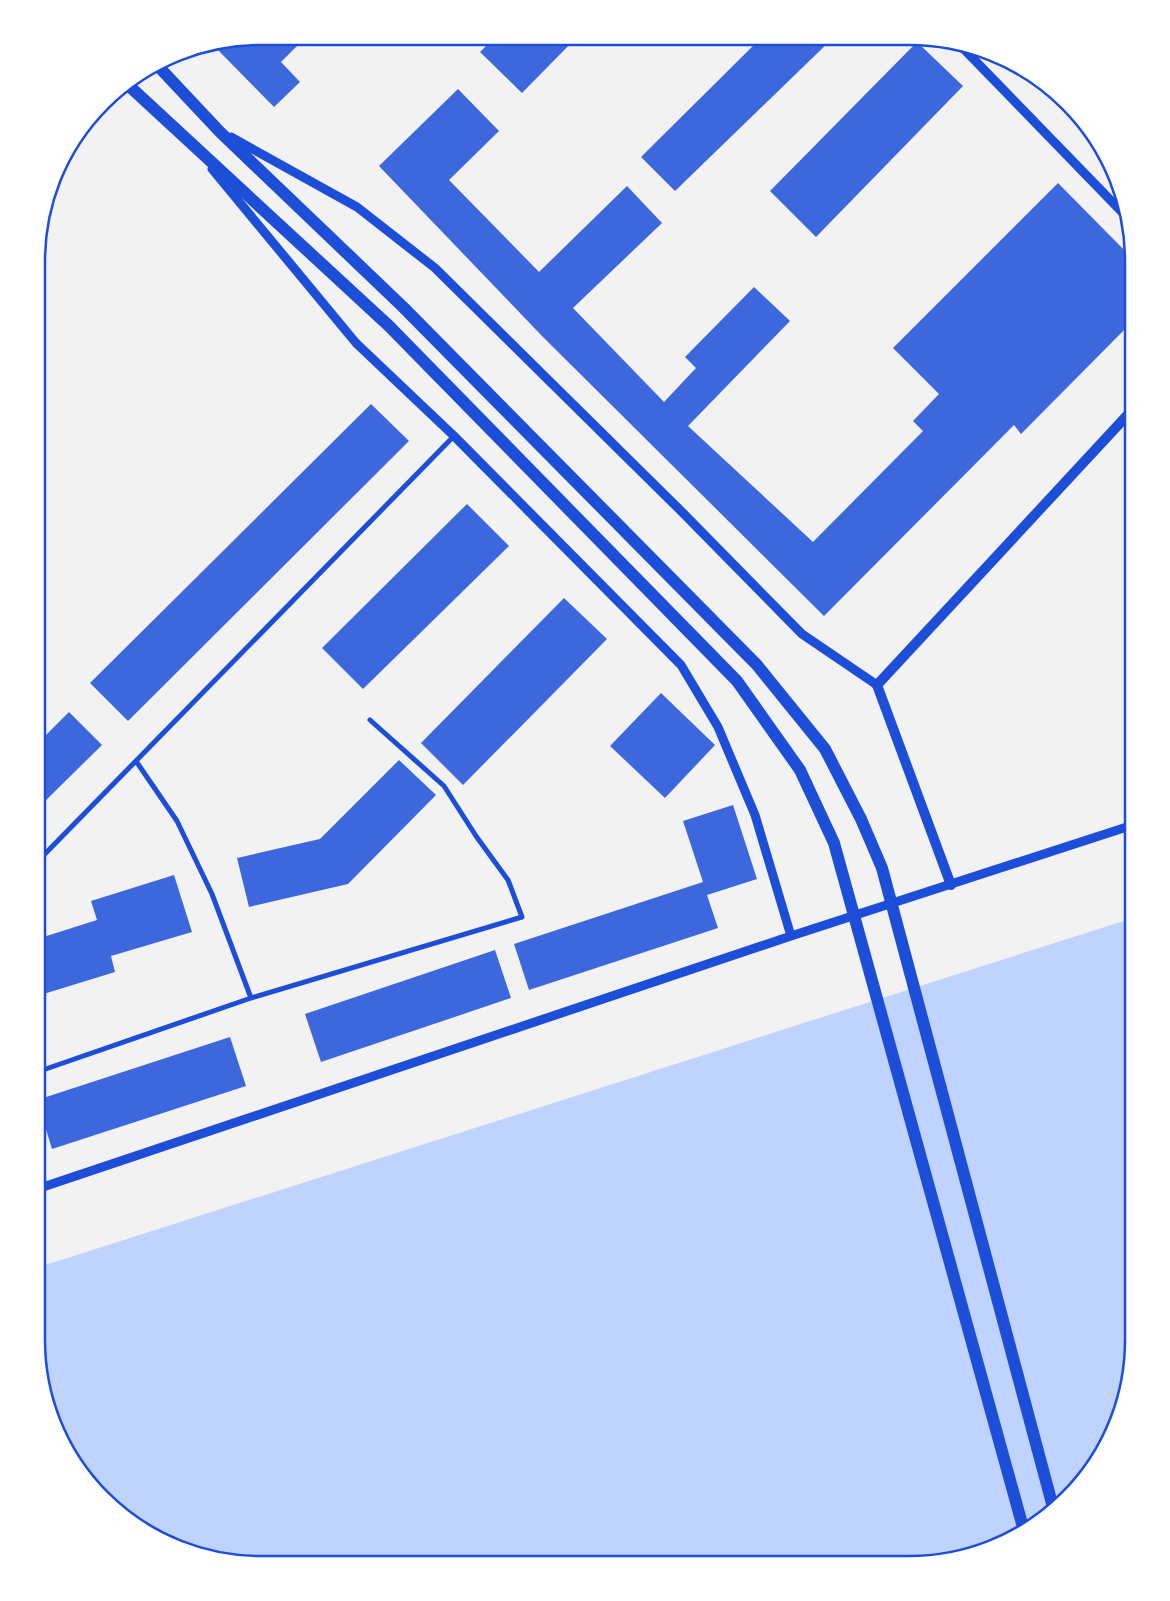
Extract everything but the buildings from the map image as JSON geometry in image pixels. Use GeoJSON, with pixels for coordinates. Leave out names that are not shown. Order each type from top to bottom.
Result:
{"type":"FeatureCollection","features":[{"type":"Feature","properties":{"kind":"main road"},"geometry":{"type":"LineString","coordinates":[[161,69],[220,132],[403,308],[757,664],[825,749],[861,820],[882,868],[1051,1502]]}},
{"type":"Feature","properties":{"kind":"main road"},"geometry":{"type":"LineString","coordinates":[[132,88],[389,326],[737,681],[800,770],[834,843],[1022,1524]]}},
{"type":"Feature","properties":{"kind":"main road"},"geometry":{"type":"LineString","coordinates":[[951,885],[877,685],[1125,418]]}},
{"type":"Feature","properties":{"kind":"street"},"geometry":{"type":"LineString","coordinates":[[967,53],[1119,209]]}},
{"type":"Feature","properties":{"kind":"street"},"geometry":{"type":"LineString","coordinates":[[220,132],[357,207],[435,268],[683,513],[802,634],[877,685]]}},
{"type":"Feature","properties":{"kind":"street"},"geometry":{"type":"LineString","coordinates":[[192,144],[356,343],[454,436],[681,665],[718,727],[756,815],[791,936]]}},
{"type":"Feature","properties":{"kind":"street"},"geometry":{"type":"LineString","coordinates":[[45,854],[454,436]]}},
{"type":"Feature","properties":{"kind":"street"},"geometry":{"type":"LineString","coordinates":[[45,1069],[251,998],[522,917],[508,880],[476,836],[444,786],[370,720]]}},
{"type":"Feature","properties":{"kind":"street"},"geometry":{"type":"LineString","coordinates":[[136,761],[177,820],[212,894],[251,998]]}},
{"type":"Feature","properties":{"kind":"street"},"geometry":{"type":"LineString","coordinates":[[45,1186],[791,936],[1125,829]]}},
{"type":"Feature","properties":{"kind":"water"},"geometry":{"type":"Polygon","coordinates":[[[1125,921],[1125,1354],[1118,1396],[1103,1436],[1089,1460],[1062,1493],[1029,1520],[1005,1534],[978,1545],[951,1552],[923,1556],[247,1556],[205,1549],[165,1534],[141,1520],[108,1493],[81,1460],[67,1436],[52,1396],[45,1354],[45,1265],[1125,921]]]}}]}
